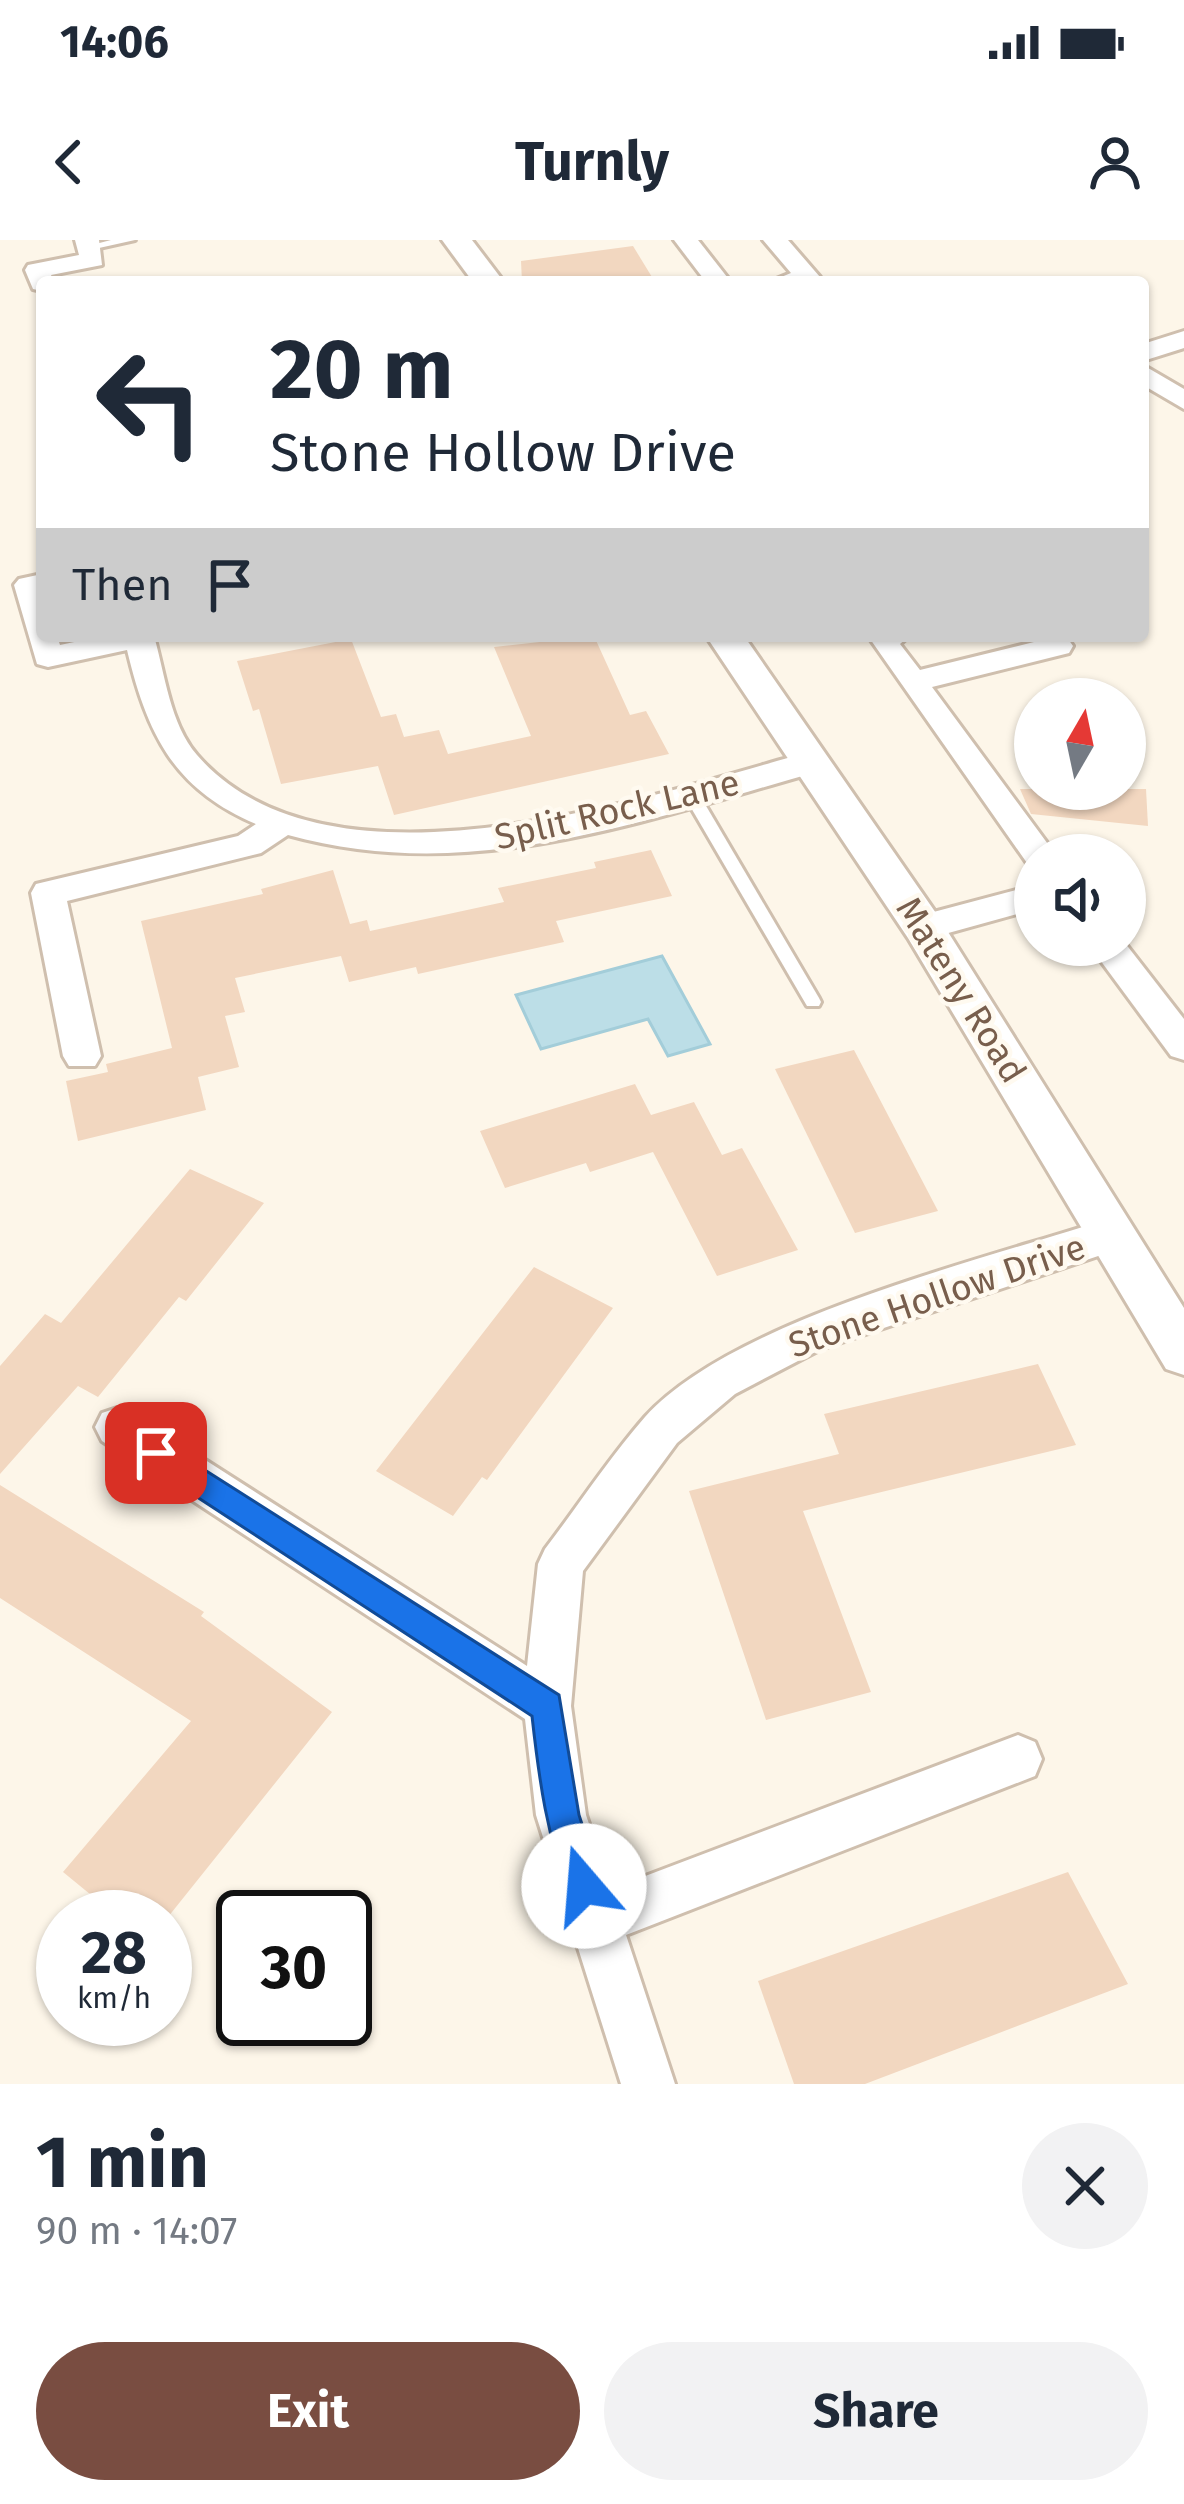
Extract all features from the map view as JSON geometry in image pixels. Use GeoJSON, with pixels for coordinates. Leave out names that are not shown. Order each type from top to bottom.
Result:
{"type":"FeatureCollection","features":[{"type":"Feature","properties":{"kind":"street"},"geometry":{"type":"LineString","coordinates":[[457,240],[484,276]]}},
{"type":"Feature","properties":{"kind":"street"},"geometry":{"type":"LineString","coordinates":[[686,240],[714,276]]}},
{"type":"Feature","properties":{"kind":"street"},"geometry":{"type":"LineString","coordinates":[[775,240],[807,276]]}},
{"type":"Feature","properties":{"kind":"street"},"geometry":{"type":"LineString","coordinates":[[39,276],[37,270],[93,260],[88,243]]}},
{"type":"Feature","properties":{"kind":"street"},"geometry":{"type":"LineString","coordinates":[[1149,351],[1184,339]]}},
{"type":"Feature","properties":{"kind":"street"},"geometry":{"type":"LineString","coordinates":[[1149,377],[1184,400]]}},
{"type":"Feature","properties":{"kind":"street","name":"Split Rock Lane"},"geometry":{"type":"LineString","coordinates":[[36,584],[28,585],[36,614]]}},
{"type":"Feature","properties":{"kind":"street","name":"Split Rock Lane"},"geometry":{"type":"LineString","coordinates":[[44,642],[48,657],[120,642]]}},
{"type":"Feature","properties":{"kind":"street","name":"Split Rock Lane"},"geometry":{"type":"LineString","coordinates":[[145,642],[167,736],[187,764],[240,806],[333,841],[404,849],[528,838],[809,763]]}},
{"type":"Feature","properties":{"kind":"street","name":"Mateny Road"},"geometry":{"type":"LineString","coordinates":[[729,642],[923,927],[1184,1353]]}},
{"type":"Feature","properties":{"kind":"street"},"geometry":{"type":"LineString","coordinates":[[882,642],[1024,834]]}},
{"type":"Feature","properties":{"kind":"street"},"geometry":{"type":"LineString","coordinates":[[912,682],[1058,646],[1055,642]]}},
{"type":"Feature","properties":{"kind":"street"},"geometry":{"type":"LineString","coordinates":[[82,1056],[48,893],[249,845],[283,822]]}},
{"type":"Feature","properties":{"kind":"street"},"geometry":{"type":"LineString","coordinates":[[923,927],[1014,903]]}},
{"type":"Feature","properties":{"kind":"street"},"geometry":{"type":"LineString","coordinates":[[1128,966],[1171,1008],[1184,1046]]}},
{"type":"Feature","properties":{"kind":"street","name":"Stone Hollow Drive"},"geometry":{"type":"LineString","coordinates":[[648,2084],[561,1815],[547,1706],[561,1564],[662,1429],[720,1382],[808,1336],[1114,1234]]}},
{"type":"Feature","properties":{"kind":"street"},"geometry":{"type":"LineString","coordinates":[[117,1427],[547,1706]]}},
{"type":"Feature","properties":{"kind":"street"},"geometry":{"type":"LineString","coordinates":[[595,1921],[1018,1759]]}},
{"type":"Feature","properties":{"kind":"lane"},"geometry":{"type":"LineString","coordinates":[[88,243],[129,240]]}},
{"type":"Feature","properties":{"kind":"lane"},"geometry":{"type":"LineString","coordinates":[[691,794],[812,1002]]}},
{"type":"Feature","properties":{"kind":"water"},"geometry":{"type":"Polygon","coordinates":[[[662,956],[710,1044],[668,1056],[648,1019],[541,1049],[516,995],[662,956]]]}},
{"type":"Feature","properties":{"kind":"building"},"geometry":{"type":"Polygon","coordinates":[[[633,246],[651,276],[522,276],[521,261],[633,246]]]}},
{"type":"Feature","properties":{"kind":"building"},"geometry":{"type":"Polygon","coordinates":[[[352,642],[381,717],[396,714],[404,737],[439,730],[448,754],[531,736],[494,647],[597,642],[630,715],[646,711],[669,754],[394,815],[378,766],[281,784],[259,709],[253,711],[237,661],[352,642]]]}},
{"type":"Feature","properties":{"kind":"building"},"geometry":{"type":"Polygon","coordinates":[[[1146,789],[1148,826],[1031,814],[1029,810],[1146,810],[1146,789]]]}},
{"type":"Feature","properties":{"kind":"building"},"geometry":{"type":"Polygon","coordinates":[[[651,850],[672,896],[556,921],[564,942],[418,974],[416,967],[349,982],[341,956],[235,978],[245,1012],[225,1016],[239,1067],[198,1077],[206,1110],[78,1141],[66,1081],[108,1072],[106,1064],[172,1048],[141,921],[263,894],[261,889],[333,870],[350,924],[367,920],[370,931],[504,902],[498,888],[596,868],[594,862],[651,850]]]}},
{"type":"Feature","properties":{"kind":"building"},"geometry":{"type":"Polygon","coordinates":[[[854,1050],[938,1211],[855,1233],[775,1069],[854,1050]]]}},
{"type":"Feature","properties":{"kind":"building"},"geometry":{"type":"Polygon","coordinates":[[[635,1084],[651,1115],[694,1102],[722,1155],[742,1148],[798,1250],[717,1276],[653,1152],[590,1172],[586,1163],[505,1188],[480,1131],[635,1084]]]}},
{"type":"Feature","properties":{"kind":"building"},"geometry":{"type":"Polygon","coordinates":[[[190,1169],[264,1203],[186,1301],[179,1297],[98,1397],[78,1386],[0,1474],[0,1366],[45,1314],[61,1323],[190,1169]]]}},
{"type":"Feature","properties":{"kind":"building"},"geometry":{"type":"Polygon","coordinates":[[[534,1267],[613,1308],[487,1480],[482,1477],[453,1516],[376,1471],[534,1267]]]}},
{"type":"Feature","properties":{"kind":"building"},"geometry":{"type":"Polygon","coordinates":[[[1038,1364],[1076,1445],[803,1511],[871,1692],[766,1720],[689,1491],[839,1454],[824,1414],[1038,1364]]]}},
{"type":"Feature","properties":{"kind":"building"},"geometry":{"type":"Polygon","coordinates":[[[0,1485],[204,1612],[201,1616],[332,1712],[190,1890],[85,1890],[63,1872],[191,1721],[0,1598],[0,1485]]]}},
{"type":"Feature","properties":{"kind":"building"},"geometry":{"type":"Polygon","coordinates":[[[1068,1872],[1128,1984],[865,2084],[794,2084],[758,1981],[1068,1872]]]}},
{"type":"Feature","properties":{"kind":"route"},"geometry":{"type":"LineString","coordinates":[[156,1453],[547,1706],[561,1815],[584,1886]]}}]}
